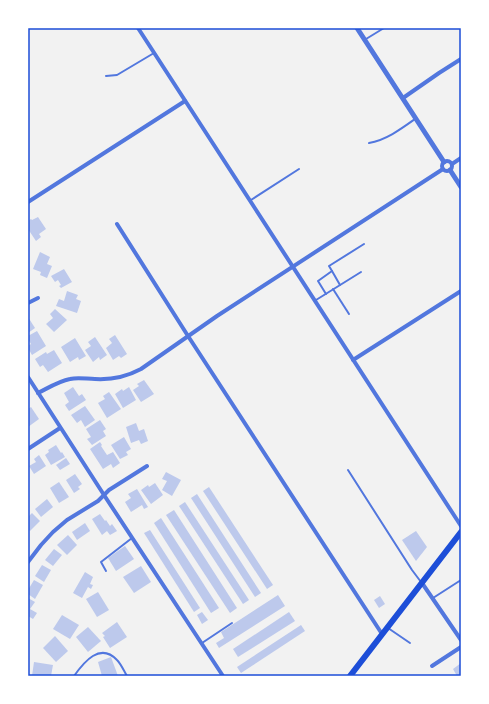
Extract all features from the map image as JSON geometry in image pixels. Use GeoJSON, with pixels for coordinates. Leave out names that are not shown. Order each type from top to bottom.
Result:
{"type":"FeatureCollection","features":[{"type":"Feature","properties":{"kind":"main road"},"geometry":{"type":"LineString","coordinates":[[350,676],[461,532]]}},
{"type":"Feature","properties":{"kind":"street"},"geometry":{"type":"LineString","coordinates":[[138,28],[461,526]]}},
{"type":"Feature","properties":{"kind":"street"},"geometry":{"type":"LineString","coordinates":[[357,28],[444,162],[442,165],[443,169]]}},
{"type":"Feature","properties":{"kind":"street"},"geometry":{"type":"LineString","coordinates":[[403,98],[438,73],[461,59]]}},
{"type":"Feature","properties":{"kind":"street"},"geometry":{"type":"LineString","coordinates":[[28,202],[185,101]]}},
{"type":"Feature","properties":{"kind":"street"},"geometry":{"type":"LineString","coordinates":[[450,170],[452,164],[461,158]]}},
{"type":"Feature","properties":{"kind":"street"},"geometry":{"type":"LineString","coordinates":[[444,162],[448,161],[452,164]]}},
{"type":"Feature","properties":{"kind":"street"},"geometry":{"type":"LineString","coordinates":[[38,393],[69,379],[111,379],[131,374],[141,369],[223,312],[443,169],[446,171],[450,170]]}},
{"type":"Feature","properties":{"kind":"street"},"geometry":{"type":"LineString","coordinates":[[450,170],[461,187]]}},
{"type":"Feature","properties":{"kind":"street"},"geometry":{"type":"LineString","coordinates":[[117,224],[382,634]]}},
{"type":"Feature","properties":{"kind":"street"},"geometry":{"type":"LineString","coordinates":[[353,360],[461,291]]}},
{"type":"Feature","properties":{"kind":"street"},"geometry":{"type":"LineString","coordinates":[[28,303],[38,298]]}},
{"type":"Feature","properties":{"kind":"street"},"geometry":{"type":"LineString","coordinates":[[28,377],[132,538],[217,667],[225,676]]}},
{"type":"Feature","properties":{"kind":"street"},"geometry":{"type":"LineString","coordinates":[[28,449],[60,428]]}},
{"type":"Feature","properties":{"kind":"street"},"geometry":{"type":"LineString","coordinates":[[28,562],[41,544],[67,520],[146,466]]}},
{"type":"Feature","properties":{"kind":"street"},"geometry":{"type":"LineString","coordinates":[[422,582],[461,640]]}},
{"type":"Feature","properties":{"kind":"street"},"geometry":{"type":"LineString","coordinates":[[432,666],[461,647]]}},
{"type":"Feature","properties":{"kind":"lane"},"geometry":{"type":"LineString","coordinates":[[365,40],[384,28]]}},
{"type":"Feature","properties":{"kind":"lane"},"geometry":{"type":"LineString","coordinates":[[106,76],[117,75],[154,53]]}},
{"type":"Feature","properties":{"kind":"lane"},"geometry":{"type":"LineString","coordinates":[[369,143],[383,139],[416,118]]}},
{"type":"Feature","properties":{"kind":"lane"},"geometry":{"type":"LineString","coordinates":[[250,200],[299,168]]}},
{"type":"Feature","properties":{"kind":"lane"},"geometry":{"type":"LineString","coordinates":[[340,285],[329,266],[364,244]]}},
{"type":"Feature","properties":{"kind":"lane"},"geometry":{"type":"LineString","coordinates":[[326,294],[318,281],[332,271]]}},
{"type":"Feature","properties":{"kind":"lane"},"geometry":{"type":"LineString","coordinates":[[315,301],[361,272]]}},
{"type":"Feature","properties":{"kind":"lane"},"geometry":{"type":"LineString","coordinates":[[333,290],[349,314]]}},
{"type":"Feature","properties":{"kind":"lane"},"geometry":{"type":"LineString","coordinates":[[348,470],[412,570],[422,582]]}},
{"type":"Feature","properties":{"kind":"lane"},"geometry":{"type":"LineString","coordinates":[[106,571],[101,562],[132,538]]}},
{"type":"Feature","properties":{"kind":"lane"},"geometry":{"type":"LineString","coordinates":[[433,598],[461,580]]}},
{"type":"Feature","properties":{"kind":"lane"},"geometry":{"type":"LineString","coordinates":[[202,643],[232,623]]}},
{"type":"Feature","properties":{"kind":"lane"},"geometry":{"type":"LineString","coordinates":[[388,627],[410,643]]}},
{"type":"Feature","properties":{"kind":"lane"},"geometry":{"type":"LineString","coordinates":[[74,676],[84,663],[94,654],[105,653],[113,656],[119,661],[127,676]]}},
{"type":"Feature","properties":{"kind":"building"},"geometry":{"type":"Polygon","coordinates":[[[38,217],[46,229],[39,234],[41,237],[36,241],[28,229],[28,221],[38,217]]]}},
{"type":"Feature","properties":{"kind":"building"},"geometry":{"type":"Polygon","coordinates":[[[40,252],[50,257],[47,264],[52,266],[47,278],[40,275],[41,272],[33,269],[40,252]]]}},
{"type":"Feature","properties":{"kind":"building"},"geometry":{"type":"Polygon","coordinates":[[[64,269],[72,282],[61,288],[58,280],[55,282],[51,276],[64,269]]]}},
{"type":"Feature","properties":{"kind":"building"},"geometry":{"type":"Polygon","coordinates":[[[67,291],[78,295],[76,299],[81,301],[77,313],[56,306],[59,299],[64,301],[67,291]]]}},
{"type":"Feature","properties":{"kind":"building"},"geometry":{"type":"Polygon","coordinates":[[[55,309],[67,320],[54,332],[46,324],[53,318],[50,314],[55,309]]]}},
{"type":"Feature","properties":{"kind":"building"},"geometry":{"type":"Polygon","coordinates":[[[28,317],[35,328],[28,333],[28,317]]]}},
{"type":"Feature","properties":{"kind":"building"},"geometry":{"type":"Polygon","coordinates":[[[37,331],[46,346],[32,355],[28,348],[31,344],[28,336],[37,331]]]}},
{"type":"Feature","properties":{"kind":"building"},"geometry":{"type":"Polygon","coordinates":[[[115,335],[127,354],[121,358],[119,356],[113,360],[106,348],[112,343],[109,339],[115,335]]]}},
{"type":"Feature","properties":{"kind":"building"},"geometry":{"type":"Polygon","coordinates":[[[95,337],[107,355],[100,360],[99,357],[93,362],[85,350],[91,346],[88,342],[95,337]]]}},
{"type":"Feature","properties":{"kind":"building"},"geometry":{"type":"Polygon","coordinates":[[[75,338],[86,356],[79,360],[78,357],[70,362],[61,347],[75,338]]]}},
{"type":"Feature","properties":{"kind":"building"},"geometry":{"type":"Polygon","coordinates":[[[54,350],[62,363],[48,372],[43,365],[40,367],[35,359],[46,352],[47,354],[54,350]]]}},
{"type":"Feature","properties":{"kind":"building"},"geometry":{"type":"Polygon","coordinates":[[[144,380],[154,394],[141,402],[133,390],[139,386],[137,384],[144,380]]]}},
{"type":"Feature","properties":{"kind":"building"},"geometry":{"type":"Polygon","coordinates":[[[73,387],[79,396],[82,394],[86,400],[69,411],[65,405],[69,402],[64,393],[73,387]]]}},
{"type":"Feature","properties":{"kind":"building"},"geometry":{"type":"Polygon","coordinates":[[[129,387],[136,400],[123,408],[115,394],[122,389],[123,391],[129,387]]]}},
{"type":"Feature","properties":{"kind":"building"},"geometry":{"type":"Polygon","coordinates":[[[109,392],[121,409],[107,418],[98,403],[105,399],[103,396],[109,392]]]}},
{"type":"Feature","properties":{"kind":"building"},"geometry":{"type":"Polygon","coordinates":[[[85,406],[95,420],[85,427],[81,420],[77,423],[71,415],[85,406]]]}},
{"type":"Feature","properties":{"kind":"building"},"geometry":{"type":"Polygon","coordinates":[[[31,407],[39,419],[28,427],[28,409],[31,407]]]}},
{"type":"Feature","properties":{"kind":"building"},"geometry":{"type":"Polygon","coordinates":[[[100,420],[106,429],[103,431],[106,436],[92,445],[87,439],[91,437],[86,429],[100,420]]]}},
{"type":"Feature","properties":{"kind":"building"},"geometry":{"type":"Polygon","coordinates":[[[136,423],[139,431],[144,429],[148,441],[141,444],[139,440],[131,443],[126,427],[136,423]]]}},
{"type":"Feature","properties":{"kind":"building"},"geometry":{"type":"Polygon","coordinates":[[[124,437],[131,449],[126,452],[128,455],[120,459],[111,445],[124,437]]]}},
{"type":"Feature","properties":{"kind":"building"},"geometry":{"type":"Polygon","coordinates":[[[100,442],[107,455],[113,452],[120,463],[113,468],[111,464],[103,469],[90,449],[100,442]]]}},
{"type":"Feature","properties":{"kind":"building"},"geometry":{"type":"Polygon","coordinates":[[[56,445],[65,457],[51,465],[45,455],[49,452],[48,450],[56,445]]]}},
{"type":"Feature","properties":{"kind":"building"},"geometry":{"type":"Polygon","coordinates":[[[39,455],[46,466],[34,474],[29,466],[36,462],[34,459],[39,455]]]}},
{"type":"Feature","properties":{"kind":"building"},"geometry":{"type":"Polygon","coordinates":[[[66,458],[70,464],[60,470],[56,465],[66,458]]]}},
{"type":"Feature","properties":{"kind":"building"},"geometry":{"type":"Polygon","coordinates":[[[166,472],[181,480],[172,496],[162,490],[167,481],[162,479],[166,472]]]}},
{"type":"Feature","properties":{"kind":"building"},"geometry":{"type":"Polygon","coordinates":[[[75,474],[82,484],[78,487],[80,489],[74,493],[66,480],[75,474]]]}},
{"type":"Feature","properties":{"kind":"building"},"geometry":{"type":"Polygon","coordinates":[[[59,482],[69,497],[59,503],[50,488],[59,482]]]}},
{"type":"Feature","properties":{"kind":"building"},"geometry":{"type":"Polygon","coordinates":[[[155,483],[163,495],[151,504],[141,490],[148,485],[149,487],[155,483]]]}},
{"type":"Feature","properties":{"kind":"building"},"geometry":{"type":"Polygon","coordinates":[[[209,487],[273,585],[267,589],[203,491],[209,487]]]}},
{"type":"Feature","properties":{"kind":"building"},"geometry":{"type":"Polygon","coordinates":[[[137,489],[148,507],[144,509],[142,505],[131,512],[125,502],[131,498],[128,494],[137,489]]]}},
{"type":"Feature","properties":{"kind":"building"},"geometry":{"type":"Polygon","coordinates":[[[197,494],[261,593],[255,597],[191,498],[197,494]]]}},
{"type":"Feature","properties":{"kind":"building"},"geometry":{"type":"Polygon","coordinates":[[[47,499],[53,507],[41,517],[35,509],[47,499]]]}},
{"type":"Feature","properties":{"kind":"building"},"geometry":{"type":"Polygon","coordinates":[[[185,502],[249,600],[243,604],[179,506],[185,502]]]}},
{"type":"Feature","properties":{"kind":"building"},"geometry":{"type":"Polygon","coordinates":[[[174,510],[237,608],[230,613],[166,515],[174,510]]]}},
{"type":"Feature","properties":{"kind":"building"},"geometry":{"type":"Polygon","coordinates":[[[32,513],[40,521],[30,531],[28,529],[28,517],[32,513]]]}},
{"type":"Feature","properties":{"kind":"building"},"geometry":{"type":"Polygon","coordinates":[[[100,514],[110,526],[112,524],[117,531],[110,535],[107,531],[102,535],[92,519],[100,514]]]}},
{"type":"Feature","properties":{"kind":"building"},"geometry":{"type":"Polygon","coordinates":[[[161,518],[219,608],[211,613],[154,523],[161,518]]]}},
{"type":"Feature","properties":{"kind":"building"},"geometry":{"type":"Polygon","coordinates":[[[85,523],[90,531],[77,540],[72,532],[85,523]]]}},
{"type":"Feature","properties":{"kind":"building"},"geometry":{"type":"Polygon","coordinates":[[[150,530],[200,608],[194,612],[144,533],[150,530]]]}},
{"type":"Feature","properties":{"kind":"building"},"geometry":{"type":"Polygon","coordinates":[[[416,531],[427,547],[416,561],[402,540],[416,531]]]}},
{"type":"Feature","properties":{"kind":"building"},"geometry":{"type":"Polygon","coordinates":[[[68,535],[77,545],[67,555],[57,545],[68,535]]]}},
{"type":"Feature","properties":{"kind":"building"},"geometry":{"type":"Polygon","coordinates":[[[125,546],[134,559],[116,571],[108,558],[125,546]]]}},
{"type":"Feature","properties":{"kind":"building"},"geometry":{"type":"Polygon","coordinates":[[[54,549],[62,555],[53,566],[45,560],[54,549]]]}},
{"type":"Feature","properties":{"kind":"building"},"geometry":{"type":"Polygon","coordinates":[[[42,565],[51,570],[44,582],[35,576],[42,565]]]}},
{"type":"Feature","properties":{"kind":"building"},"geometry":{"type":"Polygon","coordinates":[[[141,566],[151,582],[134,593],[123,577],[141,566]]]}},
{"type":"Feature","properties":{"kind":"building"},"geometry":{"type":"Polygon","coordinates":[[[85,572],[93,577],[90,584],[93,585],[91,589],[88,587],[82,598],[73,593],[85,572]]]}},
{"type":"Feature","properties":{"kind":"building"},"geometry":{"type":"Polygon","coordinates":[[[34,580],[43,585],[35,599],[28,594],[28,590],[34,580]]]}},
{"type":"Feature","properties":{"kind":"building"},"geometry":{"type":"Polygon","coordinates":[[[98,592],[109,610],[97,617],[86,599],[98,592]]]}},
{"type":"Feature","properties":{"kind":"building"},"geometry":{"type":"Polygon","coordinates":[[[278,595],[285,606],[219,648],[216,643],[224,638],[221,632],[278,595]]]}},
{"type":"Feature","properties":{"kind":"building"},"geometry":{"type":"Polygon","coordinates":[[[380,596],[385,604],[379,608],[374,600],[380,596]]]}},
{"type":"Feature","properties":{"kind":"building"},"geometry":{"type":"Polygon","coordinates":[[[28,598],[35,602],[30,609],[37,613],[33,619],[28,616],[28,598]]]}},
{"type":"Feature","properties":{"kind":"building"},"geometry":{"type":"Polygon","coordinates":[[[202,612],[208,620],[202,624],[197,615],[202,612]]]}},
{"type":"Feature","properties":{"kind":"building"},"geometry":{"type":"Polygon","coordinates":[[[289,612],[295,621],[238,657],[233,649],[289,612]]]}},
{"type":"Feature","properties":{"kind":"building"},"geometry":{"type":"Polygon","coordinates":[[[62,615],[79,625],[70,639],[53,629],[62,615]]]}},
{"type":"Feature","properties":{"kind":"building"},"geometry":{"type":"Polygon","coordinates":[[[117,622],[127,637],[110,648],[103,637],[105,636],[102,633],[117,622]]]}},
{"type":"Feature","properties":{"kind":"building"},"geometry":{"type":"Polygon","coordinates":[[[301,625],[305,631],[241,673],[237,667],[301,625]]]}},
{"type":"Feature","properties":{"kind":"building"},"geometry":{"type":"Polygon","coordinates":[[[88,627],[101,641],[88,652],[76,637],[88,627]]]}},
{"type":"Feature","properties":{"kind":"building"},"geometry":{"type":"Polygon","coordinates":[[[55,636],[68,651],[56,662],[43,648],[55,636]]]}},
{"type":"Feature","properties":{"kind":"building"},"geometry":{"type":"Polygon","coordinates":[[[111,657],[118,676],[102,676],[98,662],[111,657]]]}},
{"type":"Feature","properties":{"kind":"building"},"geometry":{"type":"Polygon","coordinates":[[[34,662],[53,665],[51,676],[32,676],[34,662]]]}},
{"type":"Feature","properties":{"kind":"building"},"geometry":{"type":"Polygon","coordinates":[[[461,663],[461,676],[457,676],[453,669],[461,663]]]}}]}
